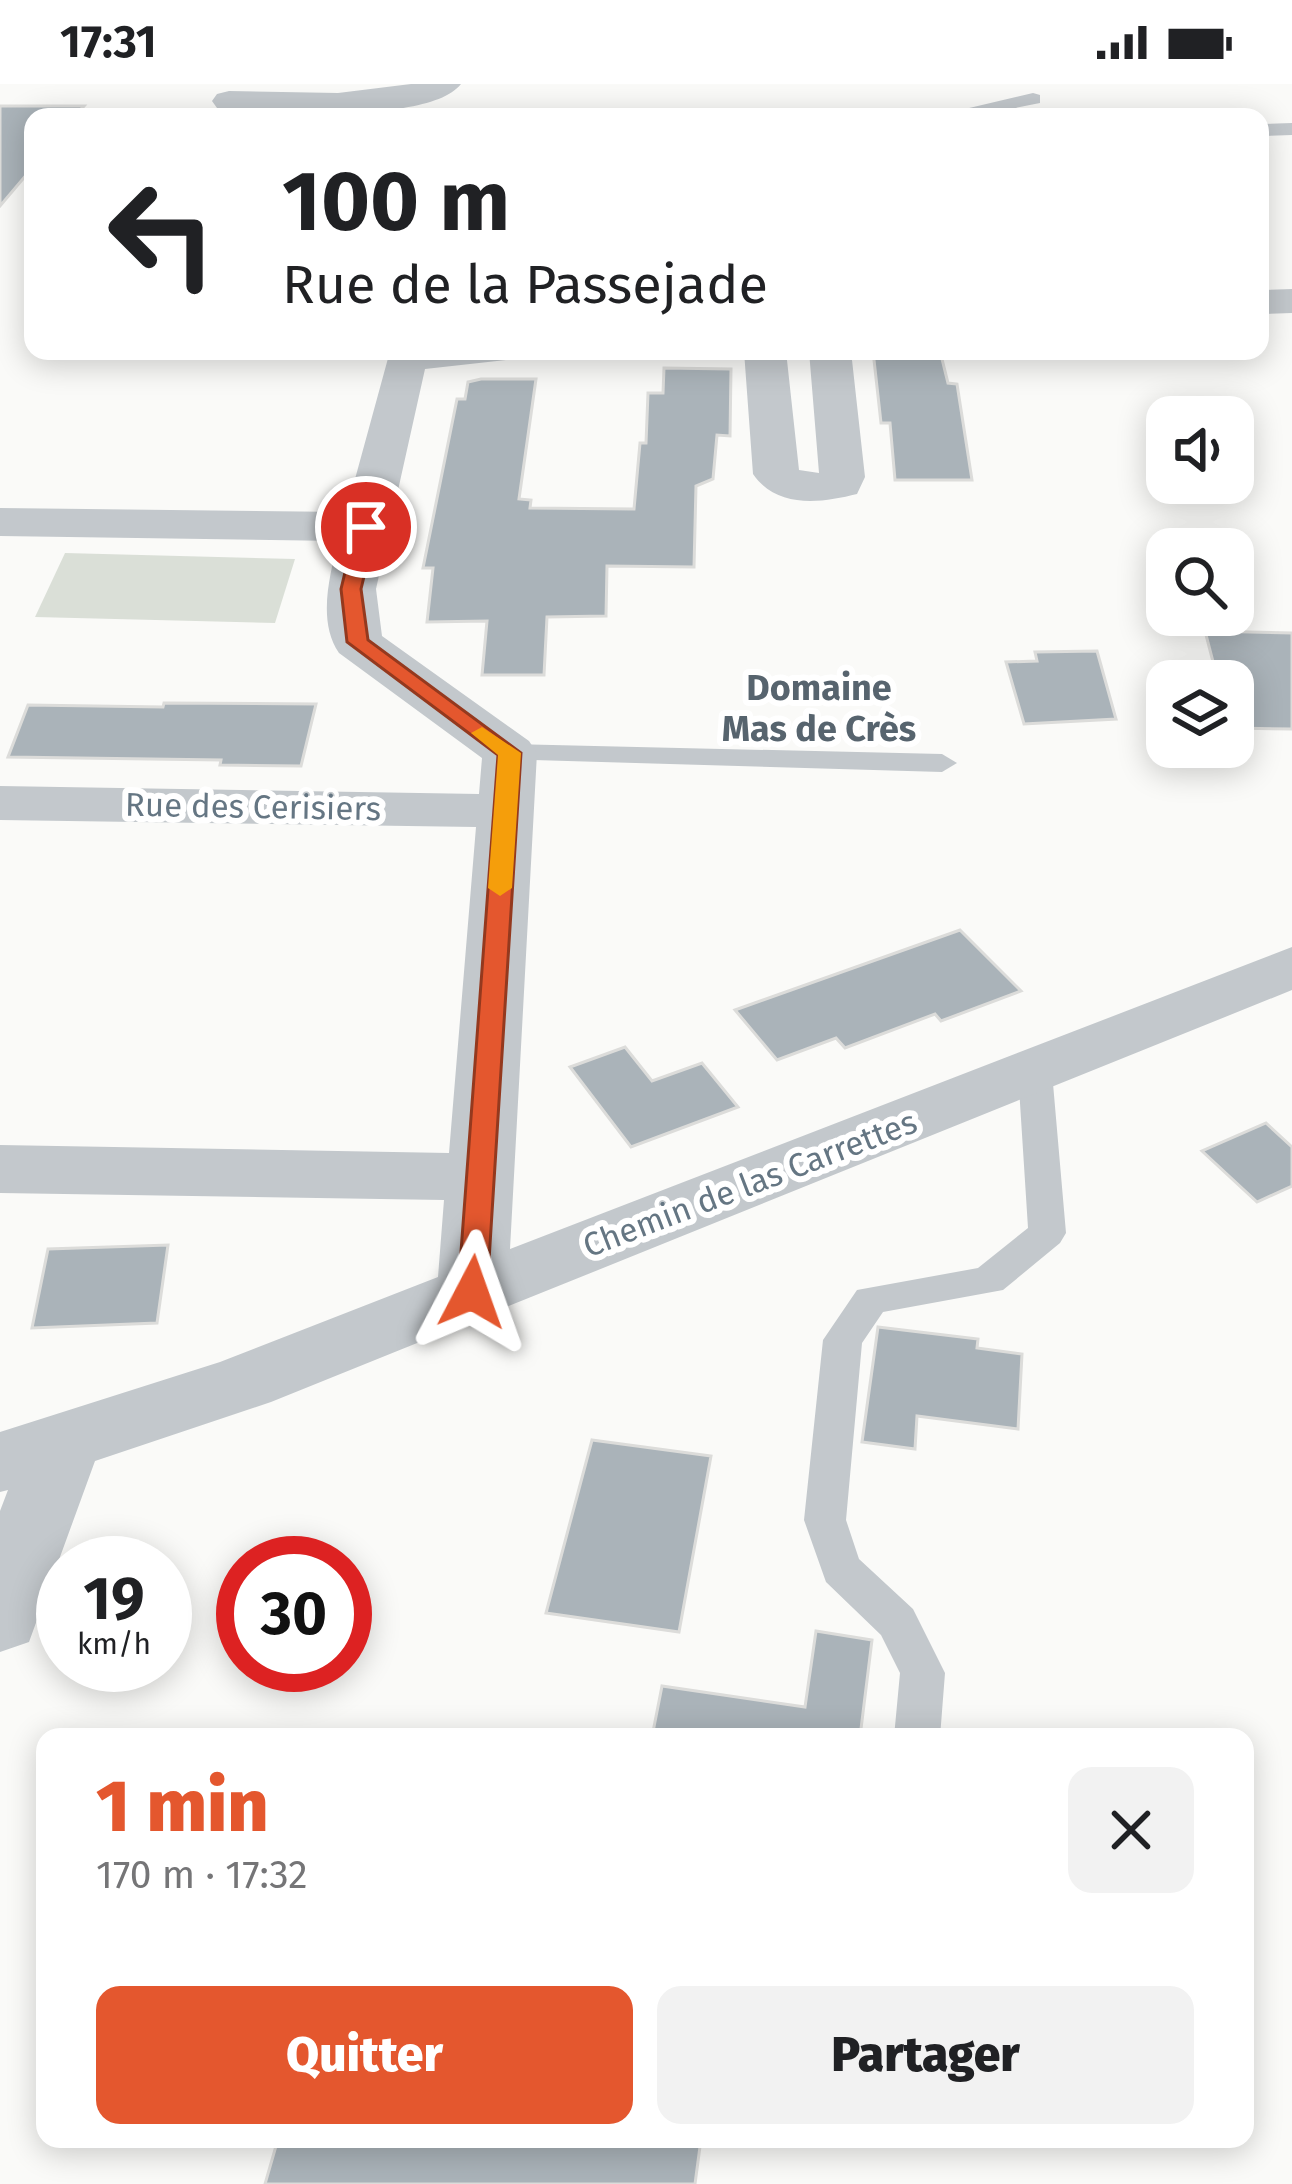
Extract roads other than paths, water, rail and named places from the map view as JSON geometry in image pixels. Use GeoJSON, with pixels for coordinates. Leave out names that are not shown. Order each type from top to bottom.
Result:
{"type":"FeatureCollection","features":[{"type":"Feature","properties":{"kind":"street"},"geometry":{"type":"LineString","coordinates":[[225,101],[352,104],[412,97],[444,84]]}},
{"type":"Feature","properties":{"kind":"street"},"geometry":{"type":"LineString","coordinates":[[406,360],[351,589],[357,642],[510,753],[472,1292]]}},
{"type":"Feature","properties":{"kind":"street"},"geometry":{"type":"LineString","coordinates":[[766,360],[776,474],[793,487],[824,488],[841,484],[842,477],[831,360]]}},
{"type":"Feature","properties":{"kind":"street"},"geometry":{"type":"LineString","coordinates":[[0,522],[366,527]]}},
{"type":"Feature","properties":{"kind":"street","name":"Rue des Cerisiers"},"geometry":{"type":"LineString","coordinates":[[0,803],[506,811]]}},
{"type":"Feature","properties":{"kind":"street","name":"Chemin de las Carrettes"},"geometry":{"type":"LineString","coordinates":[[32,1453],[245,1382],[1292,967]]}},
{"type":"Feature","properties":{"kind":"street"},"geometry":{"type":"LineString","coordinates":[[0,1169],[480,1177]]}},
{"type":"Feature","properties":{"kind":"street"},"geometry":{"type":"LineString","coordinates":[[0,1618],[32,1453]]}},
{"type":"Feature","properties":{"kind":"lane"},"geometry":{"type":"LineString","coordinates":[[987,108],[1033,99],[1013,84]]}},
{"type":"Feature","properties":{"kind":"lane"},"geometry":{"type":"LineString","coordinates":[[510,753],[942,763]]}},
{"type":"Feature","properties":{"kind":"lane"},"geometry":{"type":"LineString","coordinates":[[918,1728],[923,1673],[898,1622],[841,1569],[825,1520],[843,1340],[871,1300],[989,1280],[1047,1233],[1035,1072]]}},
{"type":"Feature","properties":{"kind":"district","name":"Domaine Mas de Crès"},"geometry":{"type":"Point","coordinates":[819,708]}}]}
